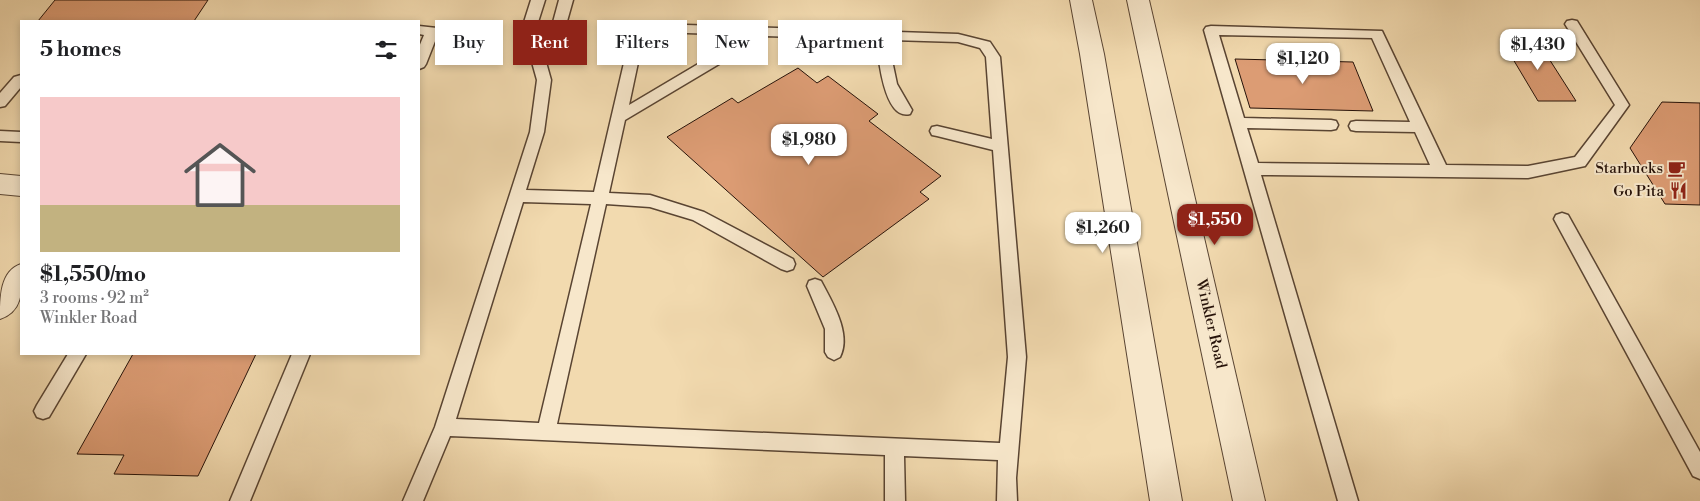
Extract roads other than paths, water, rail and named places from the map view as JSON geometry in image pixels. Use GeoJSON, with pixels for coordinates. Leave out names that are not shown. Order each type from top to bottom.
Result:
{"type":"FeatureCollection","features":[{"type":"Feature","properties":{"kind":"street"},"geometry":{"type":"LineString","coordinates":[[1081,0],[1092,54],[1166,501]]}},
{"type":"Feature","properties":{"kind":"street","name":"Winkler Road"},"geometry":{"type":"LineString","coordinates":[[1138,0],[1249,501]]}},
{"type":"Feature","properties":{"kind":"street"},"geometry":{"type":"LineString","coordinates":[[0,184],[20,186]]}},
{"type":"Feature","properties":{"kind":"street"},"geometry":{"type":"LineString","coordinates":[[0,307],[20,277]]}},
{"type":"Feature","properties":{"kind":"lane"},"geometry":{"type":"LineString","coordinates":[[532,20],[538,0]]}},
{"type":"Feature","properties":{"kind":"lane"},"geometry":{"type":"LineString","coordinates":[[561,20],[566,0]]}},
{"type":"Feature","properties":{"kind":"lane"},"geometry":{"type":"LineString","coordinates":[[1252,169],[1528,172],[1580,162],[1622,105],[1572,24]]}},
{"type":"Feature","properties":{"kind":"lane"},"geometry":{"type":"LineString","coordinates":[[546,432],[637,37],[655,28],[697,29]]}},
{"type":"Feature","properties":{"kind":"lane"},"geometry":{"type":"LineString","coordinates":[[420,59],[426,30]]}},
{"type":"Feature","properties":{"kind":"lane"},"geometry":{"type":"LineString","coordinates":[[1348,501],[1211,30],[1377,34],[1440,172]]}},
{"type":"Feature","properties":{"kind":"lane"},"geometry":{"type":"LineString","coordinates":[[902,36],[958,38],[984,45],[993,57],[1017,357],[1007,501]]}},
{"type":"Feature","properties":{"kind":"lane"},"geometry":{"type":"LineString","coordinates":[[414,501],[444,427],[536,132],[544,80],[540,65]]}},
{"type":"Feature","properties":{"kind":"lane"},"geometry":{"type":"LineString","coordinates":[[619,117],[707,65]]}},
{"type":"Feature","properties":{"kind":"lane"},"geometry":{"type":"LineString","coordinates":[[885,65],[885,72],[898,102],[905,110]]}},
{"type":"Feature","properties":{"kind":"lane"},"geometry":{"type":"LineString","coordinates":[[0,102],[20,80]]}},
{"type":"Feature","properties":{"kind":"lane"},"geometry":{"type":"LineString","coordinates":[[1239,124],[1331,125]]}},
{"type":"Feature","properties":{"kind":"lane"},"geometry":{"type":"LineString","coordinates":[[1356,126],[1420,127]]}},
{"type":"Feature","properties":{"kind":"lane"},"geometry":{"type":"LineString","coordinates":[[936,131],[1000,146]]}},
{"type":"Feature","properties":{"kind":"lane"},"geometry":{"type":"LineString","coordinates":[[0,136],[20,137]]}},
{"type":"Feature","properties":{"kind":"lane"},"geometry":{"type":"LineString","coordinates":[[517,196],[650,201],[698,216],[787,264]]}},
{"type":"Feature","properties":{"kind":"lane"},"geometry":{"type":"LineString","coordinates":[[1562,219],[1700,470]]}},
{"type":"Feature","properties":{"kind":"lane"},"geometry":{"type":"LineString","coordinates":[[815,286],[834,329],[834,352]]}},
{"type":"Feature","properties":{"kind":"lane"},"geometry":{"type":"LineString","coordinates":[[43,411],[75,355]]}},
{"type":"Feature","properties":{"kind":"lane"},"geometry":{"type":"LineString","coordinates":[[240,501],[301,355]]}},
{"type":"Feature","properties":{"kind":"lane"},"geometry":{"type":"LineString","coordinates":[[444,427],[1009,452]]}},
{"type":"Feature","properties":{"kind":"lane"},"geometry":{"type":"LineString","coordinates":[[894,448],[895,501]]}},
{"type":"Feature","properties":{"kind":"place","name":"Starbucks"},"geometry":{"type":"Point","coordinates":[1677,168]}},
{"type":"Feature","properties":{"kind":"place","name":"Go Pita"},"geometry":{"type":"Point","coordinates":[1678,191]}}]}
